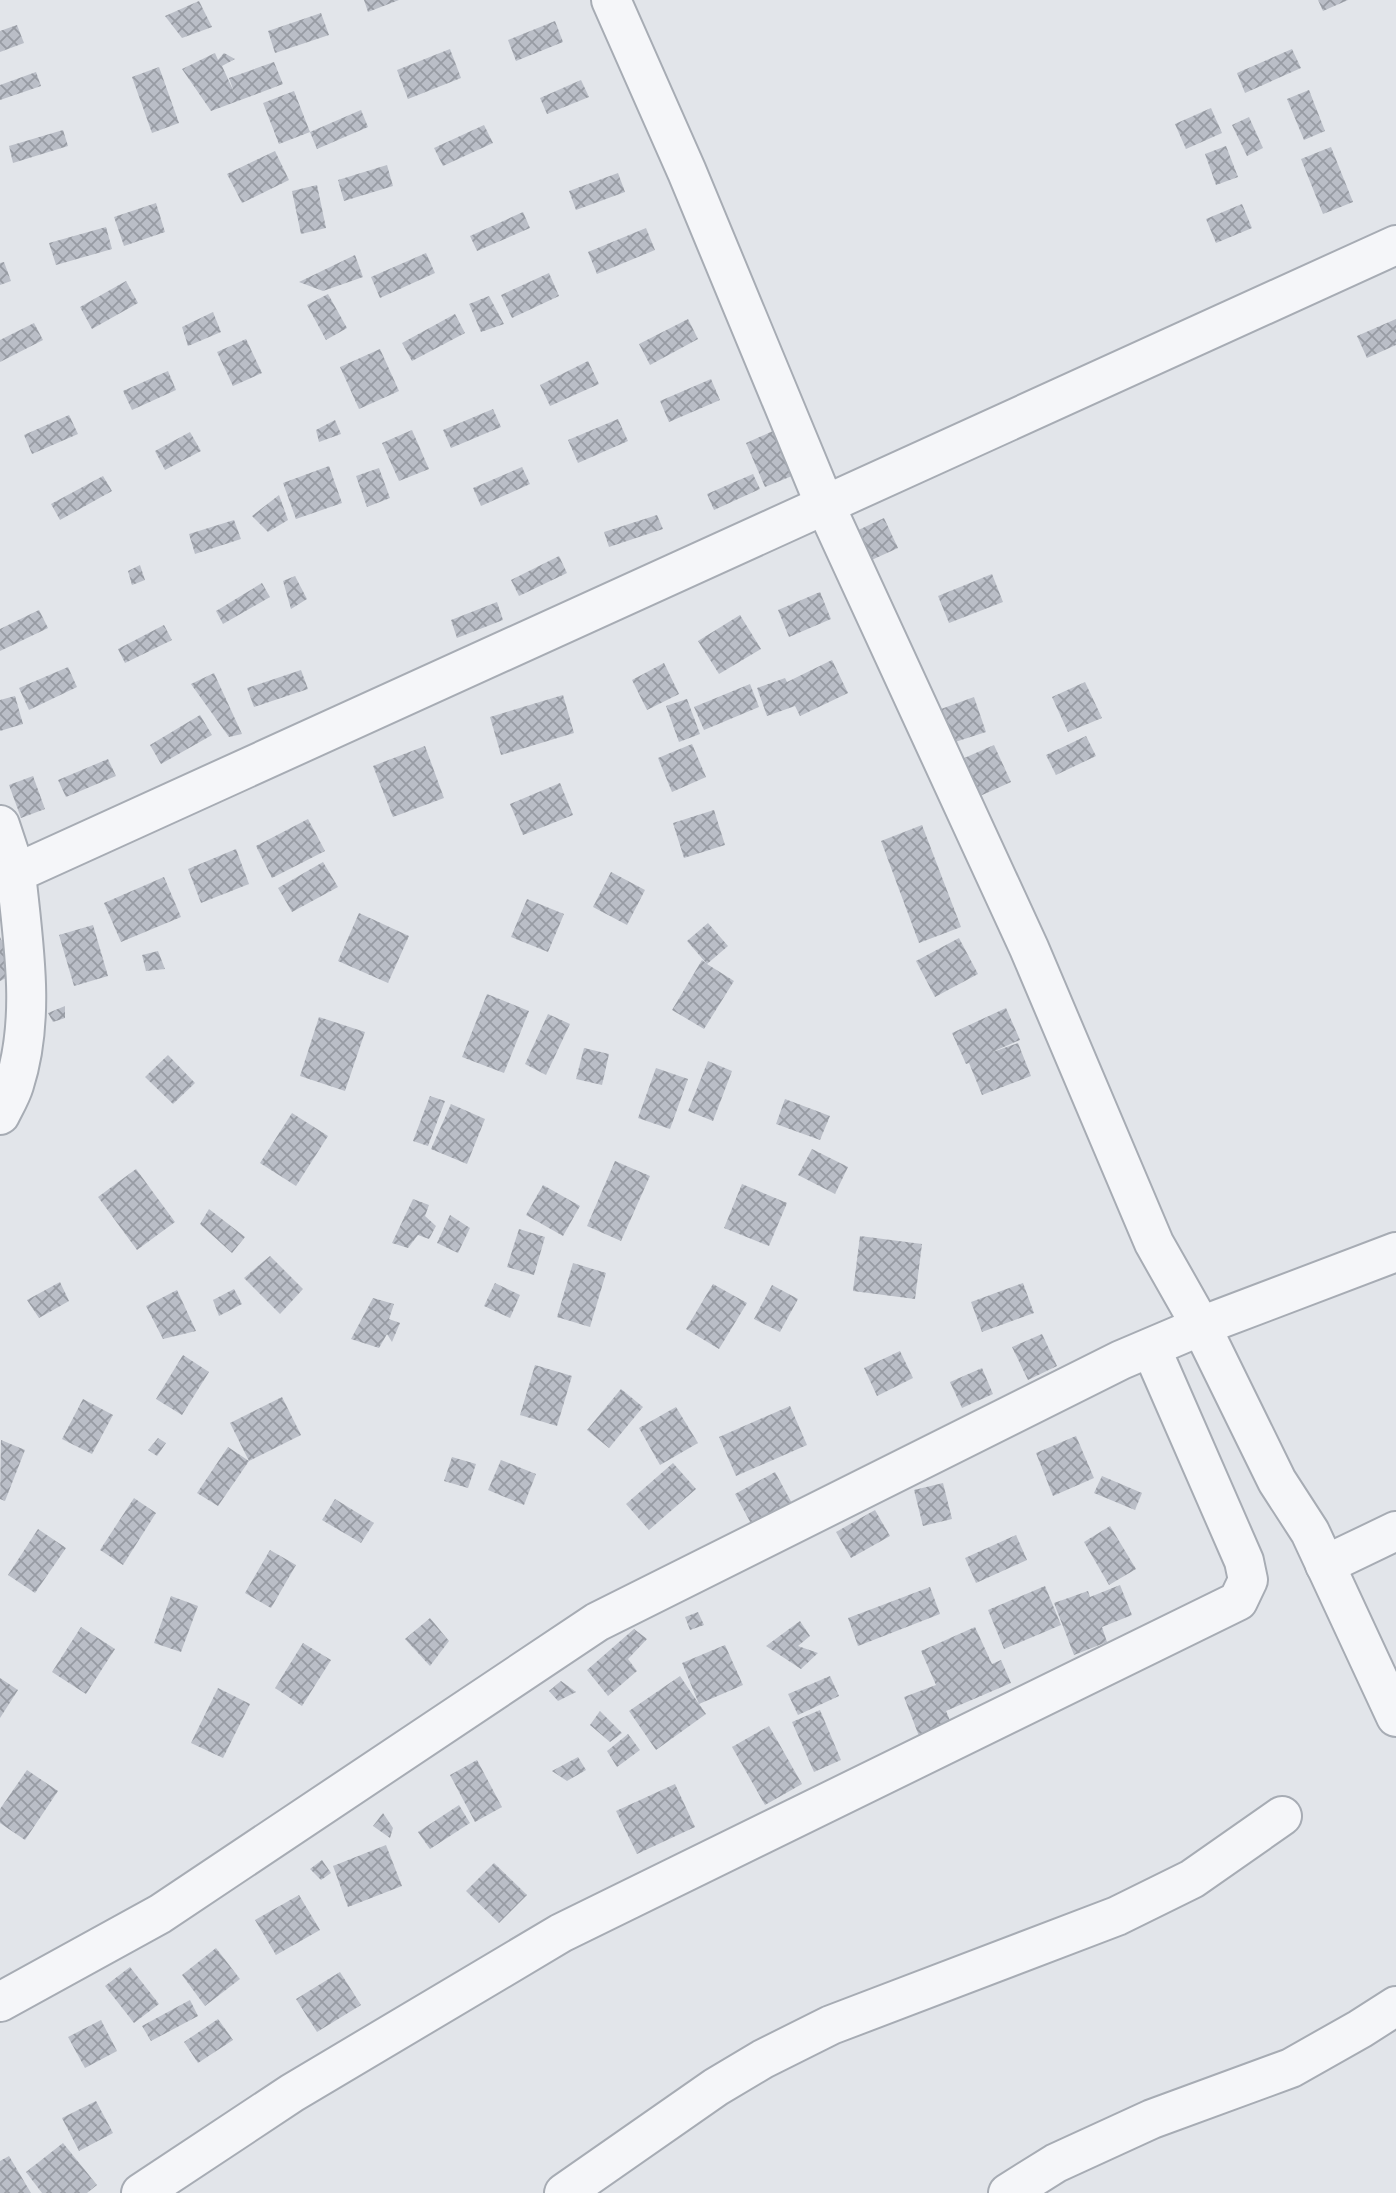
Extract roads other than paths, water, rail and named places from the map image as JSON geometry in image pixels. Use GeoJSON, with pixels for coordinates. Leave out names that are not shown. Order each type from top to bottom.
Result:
{"type":"FeatureCollection","features":[{"type":"Feature","properties":{"kind":"street"},"geometry":{"type":"LineString","coordinates":[[611,0],[687,172],[825,505],[1029,948],[1154,1242],[1201,1326],[1277,1481],[1310,1532],[1396,1717]]}},
{"type":"Feature","properties":{"kind":"street"},"geometry":{"type":"LineString","coordinates":[[16,873],[1396,245]]}},
{"type":"Feature","properties":{"kind":"street"},"geometry":{"type":"LineString","coordinates":[[0,825],[16,873],[22,928],[26,1016],[23,1046],[14,1086],[0,1115]]}},
{"type":"Feature","properties":{"kind":"street"},"geometry":{"type":"LineString","coordinates":[[0,2002],[160,1914],[597,1622],[1097,1372],[1201,1326],[1396,1252]]}},
{"type":"Feature","properties":{"kind":"street"},"geometry":{"type":"LineString","coordinates":[[141,2193],[292,2093],[561,1933],[1238,1601],[1248,1580],[1244,1561],[1151,1349]]}},
{"type":"Feature","properties":{"kind":"street"},"geometry":{"type":"LineString","coordinates":[[1325,1565],[1396,1531]]}},
{"type":"Feature","properties":{"kind":"street"},"geometry":{"type":"LineString","coordinates":[[564,2193],[716,2087],[763,2059],[831,2025],[1117,1916],[1192,1879],[1282,1816]]}},
{"type":"Feature","properties":{"kind":"street"},"geometry":{"type":"LineString","coordinates":[[1008,2193],[1056,2163],[1152,2119],[1291,2068],[1396,2007]]}}]}
